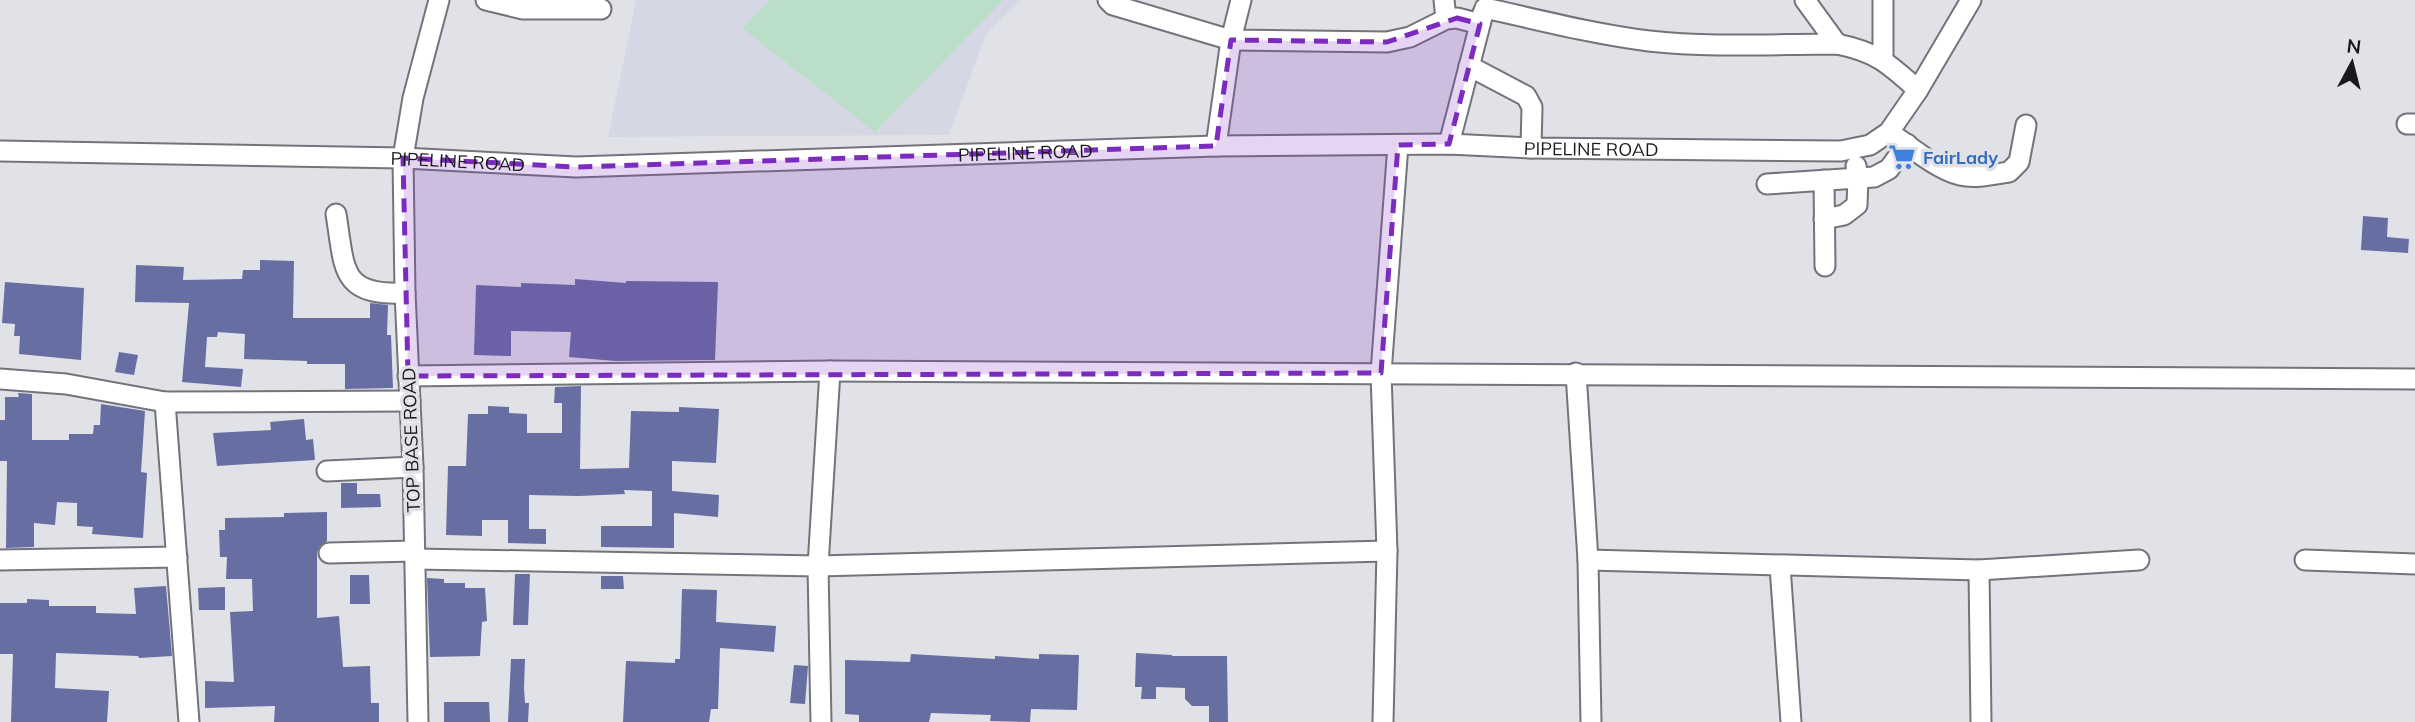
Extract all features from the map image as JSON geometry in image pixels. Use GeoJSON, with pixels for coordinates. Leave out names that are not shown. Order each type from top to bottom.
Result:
{"type":"FeatureCollection","features":[{"type":"Feature","properties":{"kind":"street","name":"TOP BASE ROAD"},"geometry":{"type":"LineString","coordinates":[[418,722],[403,158],[413,98],[439,0]]}},
{"type":"Feature","properties":{"kind":"street"},"geometry":{"type":"LineString","coordinates":[[486,0],[523,9],[601,9]]}},
{"type":"Feature","properties":{"kind":"street"},"geometry":{"type":"LineString","coordinates":[[1108,0],[1113,5],[1231,40],[1387,42],[1410,37],[1445,9],[1457,18],[1484,11],[1649,41],[1687,44],[1837,44],[1857,48],[1883,59],[1918,90]]}},
{"type":"Feature","properties":{"kind":"street"},"geometry":{"type":"LineString","coordinates":[[1216,146],[1231,40],[1241,0]]}},
{"type":"Feature","properties":{"kind":"street"},"geometry":{"type":"LineString","coordinates":[[1805,0],[1837,44]]}},
{"type":"Feature","properties":{"kind":"street"},"geometry":{"type":"LineString","coordinates":[[1883,59],[1884,0]]}},
{"type":"Feature","properties":{"kind":"street","name":"PIPELINE ROAD"},"geometry":{"type":"LineString","coordinates":[[0,151],[403,158],[576,167],[1216,146],[1450,144],[1531,148],[1853,150],[1870,145],[1889,132],[1918,90],[1971,0]]}},
{"type":"Feature","properties":{"kind":"street"},"geometry":{"type":"LineString","coordinates":[[1450,144],[1484,11]]}},
{"type":"Feature","properties":{"kind":"street"},"geometry":{"type":"LineString","coordinates":[[1469,66],[1526,96],[1532,107],[1531,148]]}},
{"type":"Feature","properties":{"kind":"street"},"geometry":{"type":"LineString","coordinates":[[1889,132],[1945,169],[1960,175],[1978,176],[2010,172],[2019,162],[2026,125]]}},
{"type":"Feature","properties":{"kind":"street"},"geometry":{"type":"LineString","coordinates":[[1767,184],[1874,177],[1884,172],[1907,144]]}},
{"type":"Feature","properties":{"kind":"street"},"geometry":{"type":"LineString","coordinates":[[1383,722],[1387,551],[1381,373],[1398,145]]}},
{"type":"Feature","properties":{"kind":"street"},"geometry":{"type":"LineString","coordinates":[[1824,219],[1844,215],[1857,205],[1858,178],[1853,150]]}},
{"type":"Feature","properties":{"kind":"street"},"geometry":{"type":"LineString","coordinates":[[1824,180],[1825,266]]}},
{"type":"Feature","properties":{"kind":"street"},"geometry":{"type":"LineString","coordinates":[[336,214],[345,271],[352,281],[373,292],[405,293]]}},
{"type":"Feature","properties":{"kind":"street"},"geometry":{"type":"LineString","coordinates":[[821,722],[818,566],[830,371]]}},
{"type":"Feature","properties":{"kind":"street"},"geometry":{"type":"LineString","coordinates":[[408,376],[830,371],[2415,379]]}},
{"type":"Feature","properties":{"kind":"street"},"geometry":{"type":"LineString","coordinates":[[1576,373],[1588,560],[1591,722]]}},
{"type":"Feature","properties":{"kind":"street"},"geometry":{"type":"LineString","coordinates":[[0,379],[65,384],[165,402],[410,401]]}},
{"type":"Feature","properties":{"kind":"street"},"geometry":{"type":"LineString","coordinates":[[165,402],[188,722]]}},
{"type":"Feature","properties":{"kind":"street"},"geometry":{"type":"LineString","coordinates":[[327,471],[413,467]]}},
{"type":"Feature","properties":{"kind":"street"},"geometry":{"type":"LineString","coordinates":[[329,553],[818,566],[1387,551]]}},
{"type":"Feature","properties":{"kind":"street"},"geometry":{"type":"LineString","coordinates":[[0,560],[177,557]]}},
{"type":"Feature","properties":{"kind":"street"},"geometry":{"type":"LineString","coordinates":[[1588,560],[1979,570],[2139,561]]}},
{"type":"Feature","properties":{"kind":"street"},"geometry":{"type":"LineString","coordinates":[[2305,560],[2415,564]]}},
{"type":"Feature","properties":{"kind":"street"},"geometry":{"type":"LineString","coordinates":[[1780,566],[1791,722]]}},
{"type":"Feature","properties":{"kind":"street"},"geometry":{"type":"LineString","coordinates":[[1979,570],[1981,722]]}},
{"type":"Feature","properties":{"kind":"highlighted area"},"geometry":{"type":"Polygon","coordinates":[[[1457,18],[1480,24],[1449,144],[1398,145],[1381,373],[408,376],[403,158],[576,167],[1216,146],[1231,40],[1387,42],[1457,18]]]}},
{"type":"Feature","properties":{"kind":"shaded area"},"geometry":{"type":"Polygon","coordinates":[[[636,0],[1021,0],[986,34],[949,135],[608,137],[636,0]]]}},
{"type":"Feature","properties":{"kind":"green space"},"geometry":{"type":"Polygon","coordinates":[[[770,0],[1003,0],[875,132],[742,28],[770,0]]]}},
{"type":"Feature","properties":{"kind":"building"},"geometry":{"type":"Polygon","coordinates":[[[2363,216],[2388,218],[2387,237],[2409,239],[2408,253],[2361,250],[2363,216]]]}},
{"type":"Feature","properties":{"kind":"building"},"geometry":{"type":"Polygon","coordinates":[[[260,260],[294,261],[293,318],[370,318],[370,303],[388,305],[387,335],[391,335],[393,388],[345,389],[345,364],[244,359],[245,334],[218,332],[217,337],[207,337],[205,367],[243,369],[241,387],[182,382],[189,303],[135,302],[136,265],[184,267],[183,280],[242,279],[243,270],[260,270],[260,260]]]}},
{"type":"Feature","properties":{"kind":"building"},"geometry":{"type":"Polygon","coordinates":[[[575,279],[626,283],[718,282],[715,360],[615,361],[569,357],[571,332],[511,331],[511,356],[474,355],[476,285],[575,285],[575,279]]]}},
{"type":"Feature","properties":{"kind":"building"},"geometry":{"type":"Polygon","coordinates":[[[5,282],[84,288],[81,360],[19,354],[20,336],[14,336],[15,324],[2,323],[5,282]]]}},
{"type":"Feature","properties":{"kind":"building"},"geometry":{"type":"Polygon","coordinates":[[[119,352],[138,355],[134,375],[115,372],[119,352]]]}},
{"type":"Feature","properties":{"kind":"building"},"geometry":{"type":"Polygon","coordinates":[[[581,386],[580,469],[629,468],[631,411],[679,412],[679,407],[719,409],[716,463],[672,461],[672,491],[719,495],[718,517],[674,513],[674,548],[601,547],[601,526],[652,526],[652,491],[624,490],[625,494],[579,496],[529,495],[529,529],[546,529],[546,544],[508,543],[508,520],[482,520],[482,536],[446,535],[448,466],[466,466],[468,414],[488,414],[488,406],[509,407],[509,413],[527,414],[527,433],[562,433],[562,403],[554,403],[555,387],[581,386]]]}},
{"type":"Feature","properties":{"kind":"building"},"geometry":{"type":"Polygon","coordinates":[[[18,393],[32,394],[32,440],[69,440],[69,434],[93,434],[94,425],[100,425],[101,404],[145,411],[141,472],[147,473],[143,538],[92,534],[93,527],[77,526],[77,503],[57,502],[55,525],[34,523],[34,547],[6,548],[7,461],[0,461],[0,420],[5,420],[5,397],[19,397],[18,393]]]}},
{"type":"Feature","properties":{"kind":"building"},"geometry":{"type":"Polygon","coordinates":[[[304,419],[306,440],[313,439],[315,460],[217,466],[213,433],[271,430],[270,422],[304,419]]]}},
{"type":"Feature","properties":{"kind":"building"},"geometry":{"type":"Polygon","coordinates":[[[341,483],[357,483],[357,494],[380,494],[381,507],[341,508],[341,483]]]}},
{"type":"Feature","properties":{"kind":"building"},"geometry":{"type":"Polygon","coordinates":[[[327,512],[327,541],[319,547],[317,553],[317,618],[339,616],[343,667],[370,666],[371,703],[379,703],[379,722],[274,722],[275,706],[205,708],[205,681],[234,682],[230,612],[253,611],[252,579],[226,579],[227,557],[220,557],[219,530],[225,530],[225,518],[284,517],[284,513],[327,512]]]}},
{"type":"Feature","properties":{"kind":"building"},"geometry":{"type":"Polygon","coordinates":[[[515,574],[530,574],[528,625],[513,625],[515,574]]]}},
{"type":"Feature","properties":{"kind":"building"},"geometry":{"type":"Polygon","coordinates":[[[350,575],[369,575],[370,604],[350,604],[350,575]]]}},
{"type":"Feature","properties":{"kind":"building"},"geometry":{"type":"Polygon","coordinates":[[[601,576],[623,576],[624,589],[601,589],[601,576]]]}},
{"type":"Feature","properties":{"kind":"building"},"geometry":{"type":"Polygon","coordinates":[[[427,578],[444,579],[444,583],[465,583],[465,588],[485,588],[487,621],[482,622],[480,656],[430,657],[427,578]]]}},
{"type":"Feature","properties":{"kind":"building"},"geometry":{"type":"Polygon","coordinates":[[[166,586],[172,656],[139,658],[56,653],[55,688],[109,691],[107,722],[11,722],[13,654],[0,654],[0,603],[27,603],[27,599],[49,600],[49,606],[96,606],[96,613],[136,614],[134,588],[166,586]]]}},
{"type":"Feature","properties":{"kind":"building"},"geometry":{"type":"Polygon","coordinates":[[[225,587],[225,610],[199,610],[198,588],[225,587]]]}},
{"type":"Feature","properties":{"kind":"building"},"geometry":{"type":"Polygon","coordinates":[[[682,589],[717,590],[716,622],[776,626],[774,652],[720,648],[718,709],[711,709],[709,722],[623,722],[626,661],[675,663],[675,659],[680,659],[682,589]]]}},
{"type":"Feature","properties":{"kind":"building"},"geometry":{"type":"Polygon","coordinates":[[[1136,653],[1227,656],[1228,722],[1209,722],[1209,706],[1192,706],[1185,699],[1185,688],[1156,687],[1156,699],[1141,699],[1142,687],[1135,687],[1136,653]]]}},
{"type":"Feature","properties":{"kind":"building"},"geometry":{"type":"Polygon","coordinates":[[[911,654],[995,659],[995,656],[1039,659],[1039,654],[1079,655],[1077,710],[1031,709],[1030,722],[990,721],[991,715],[931,713],[929,722],[859,722],[859,715],[845,714],[845,660],[910,662],[911,654]]]}},
{"type":"Feature","properties":{"kind":"building"},"geometry":{"type":"Polygon","coordinates":[[[511,659],[525,659],[524,688],[525,703],[529,703],[528,722],[508,722],[511,659]]]}},
{"type":"Feature","properties":{"kind":"building"},"geometry":{"type":"Polygon","coordinates":[[[794,665],[808,666],[805,704],[790,703],[794,665]]]}},
{"type":"Feature","properties":{"kind":"building"},"geometry":{"type":"Polygon","coordinates":[[[444,702],[489,702],[490,722],[444,722],[444,702]]]}},
{"type":"Feature","properties":{"kind":"place","name":"FairLady"},"geometry":{"type":"Point","coordinates":[1902,157]}}]}
